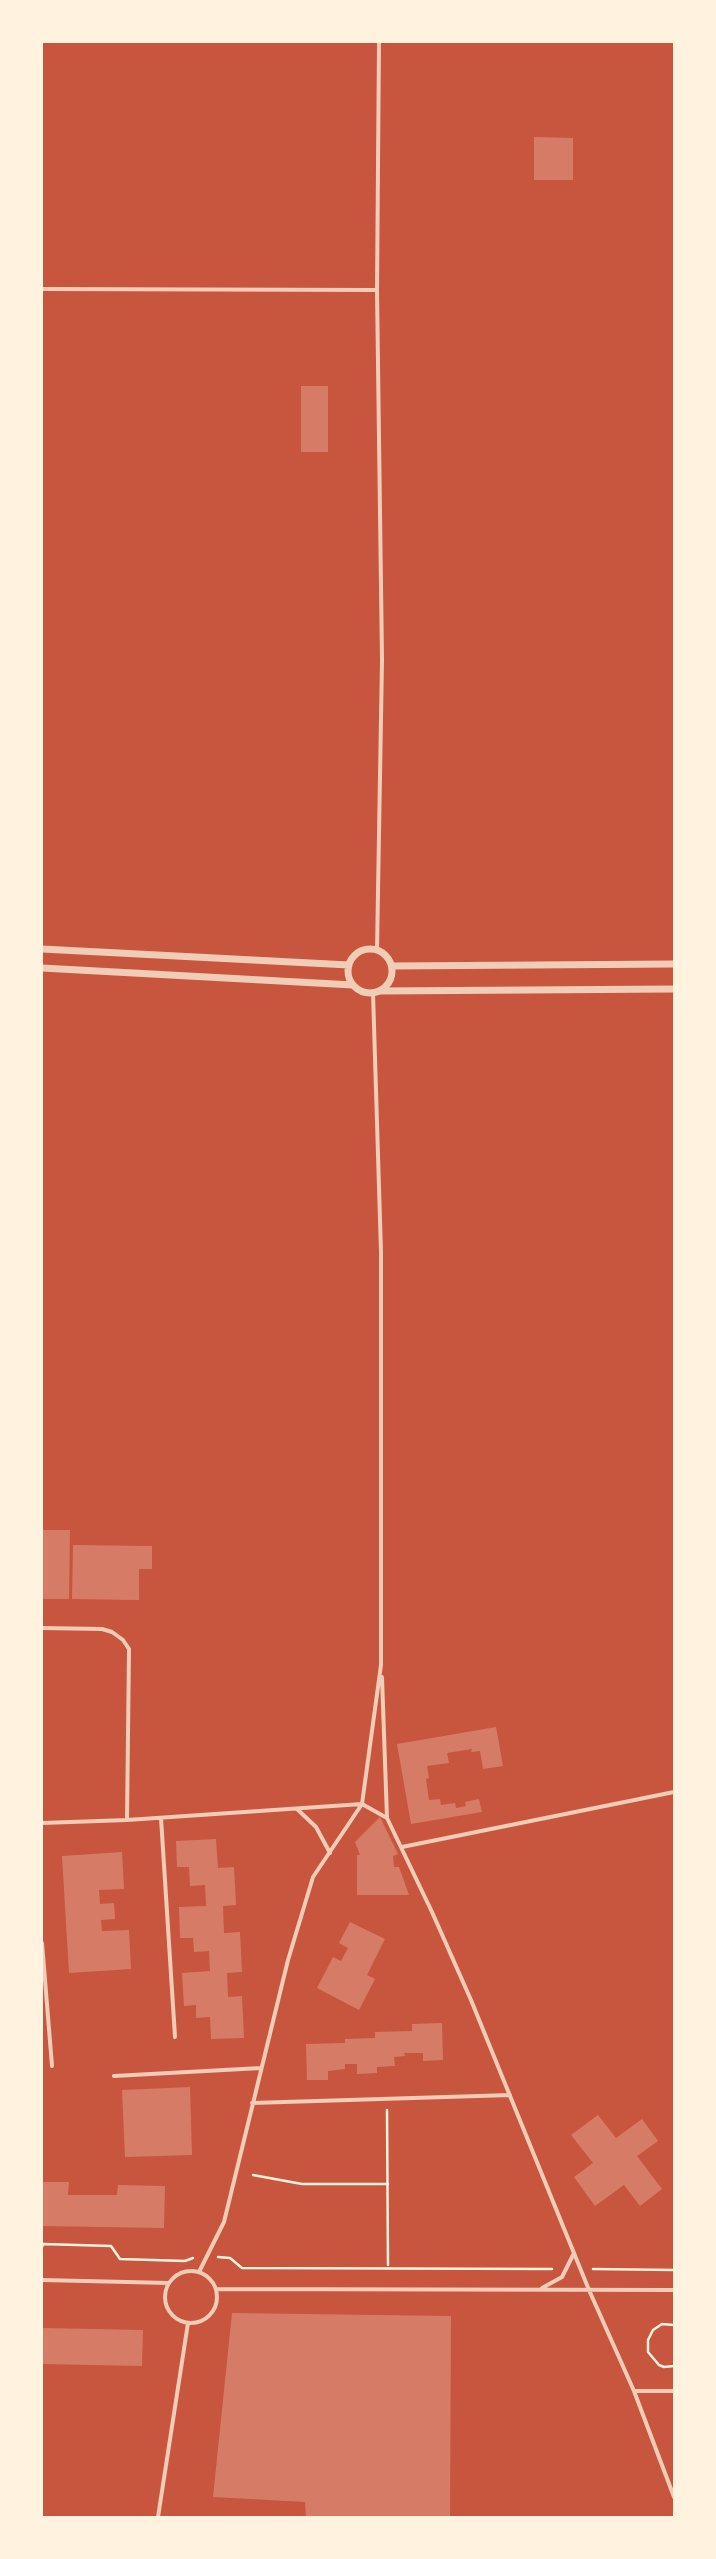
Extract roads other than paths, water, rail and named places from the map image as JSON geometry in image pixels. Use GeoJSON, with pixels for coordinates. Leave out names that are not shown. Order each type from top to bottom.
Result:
{"type":"FeatureCollection","features":[{"type":"Feature","properties":{"kind":"street"},"geometry":{"type":"LineString","coordinates":[[378,950],[382,660],[377,290],[380,42]]}},
{"type":"Feature","properties":{"kind":"street"},"geometry":{"type":"LineString","coordinates":[[42,289],[377,290]]}},
{"type":"Feature","properties":{"kind":"street"},"geometry":{"type":"LineString","coordinates":[[42,949],[349,965]]}},
{"type":"Feature","properties":{"kind":"street"},"geometry":{"type":"LineString","coordinates":[[353,985],[348,972],[349,965],[357,954],[370,949],[378,950],[389,960],[392,966],[390,981],[376,992]]}},
{"type":"Feature","properties":{"kind":"street"},"geometry":{"type":"LineString","coordinates":[[392,966],[674,964]]}},
{"type":"Feature","properties":{"kind":"street"},"geometry":{"type":"LineString","coordinates":[[42,968],[353,985],[366,992],[674,989]]}},
{"type":"Feature","properties":{"kind":"street"},"geometry":{"type":"LineString","coordinates":[[376,992],[381,1252],[381,1665],[387,1818],[402,1847],[471,2000],[588,2290],[634,2391],[674,2497]]}},
{"type":"Feature","properties":{"kind":"street"},"geometry":{"type":"LineString","coordinates":[[42,1628],[102,1629],[112,1632],[123,1640],[129,1649],[127,1820]]}},
{"type":"Feature","properties":{"kind":"street"},"geometry":{"type":"LineString","coordinates":[[199,2272],[224,2222],[288,1960],[313,1877],[362,1804],[381,1665]]}},
{"type":"Feature","properties":{"kind":"street"},"geometry":{"type":"LineString","coordinates":[[402,1847],[674,1792]]}},
{"type":"Feature","properties":{"kind":"street"},"geometry":{"type":"LineString","coordinates":[[42,1823],[161,1818],[362,1804],[387,1818]]}},
{"type":"Feature","properties":{"kind":"street"},"geometry":{"type":"LineString","coordinates":[[297,1809],[316,1827],[330,1853]]}},
{"type":"Feature","properties":{"kind":"street"},"geometry":{"type":"LineString","coordinates":[[161,1818],[176,2037]]}},
{"type":"Feature","properties":{"kind":"street"},"geometry":{"type":"LineString","coordinates":[[42,1943],[52,2066]]}},
{"type":"Feature","properties":{"kind":"street"},"geometry":{"type":"LineString","coordinates":[[114,2076],[261,2068]]}},
{"type":"Feature","properties":{"kind":"street"},"geometry":{"type":"LineString","coordinates":[[252,2103],[510,2095]]}},
{"type":"Feature","properties":{"kind":"street"},"geometry":{"type":"LineString","coordinates":[[540,2289],[562,2277],[574,2253]]}},
{"type":"Feature","properties":{"kind":"street"},"geometry":{"type":"LineString","coordinates":[[182,2272],[199,2272],[210,2279],[216,2290],[218,2298],[211,2314],[197,2323],[188,2323],[176,2318],[168,2309],[165,2292],[168,2283],[182,2272]]}},
{"type":"Feature","properties":{"kind":"street"},"geometry":{"type":"LineString","coordinates":[[42,2280],[168,2283]]}},
{"type":"Feature","properties":{"kind":"street"},"geometry":{"type":"LineString","coordinates":[[216,2290],[674,2290]]}},
{"type":"Feature","properties":{"kind":"street"},"geometry":{"type":"LineString","coordinates":[[158,2517],[188,2323]]}},
{"type":"Feature","properties":{"kind":"street"},"geometry":{"type":"LineString","coordinates":[[634,2391],[674,2391]]}}]}
